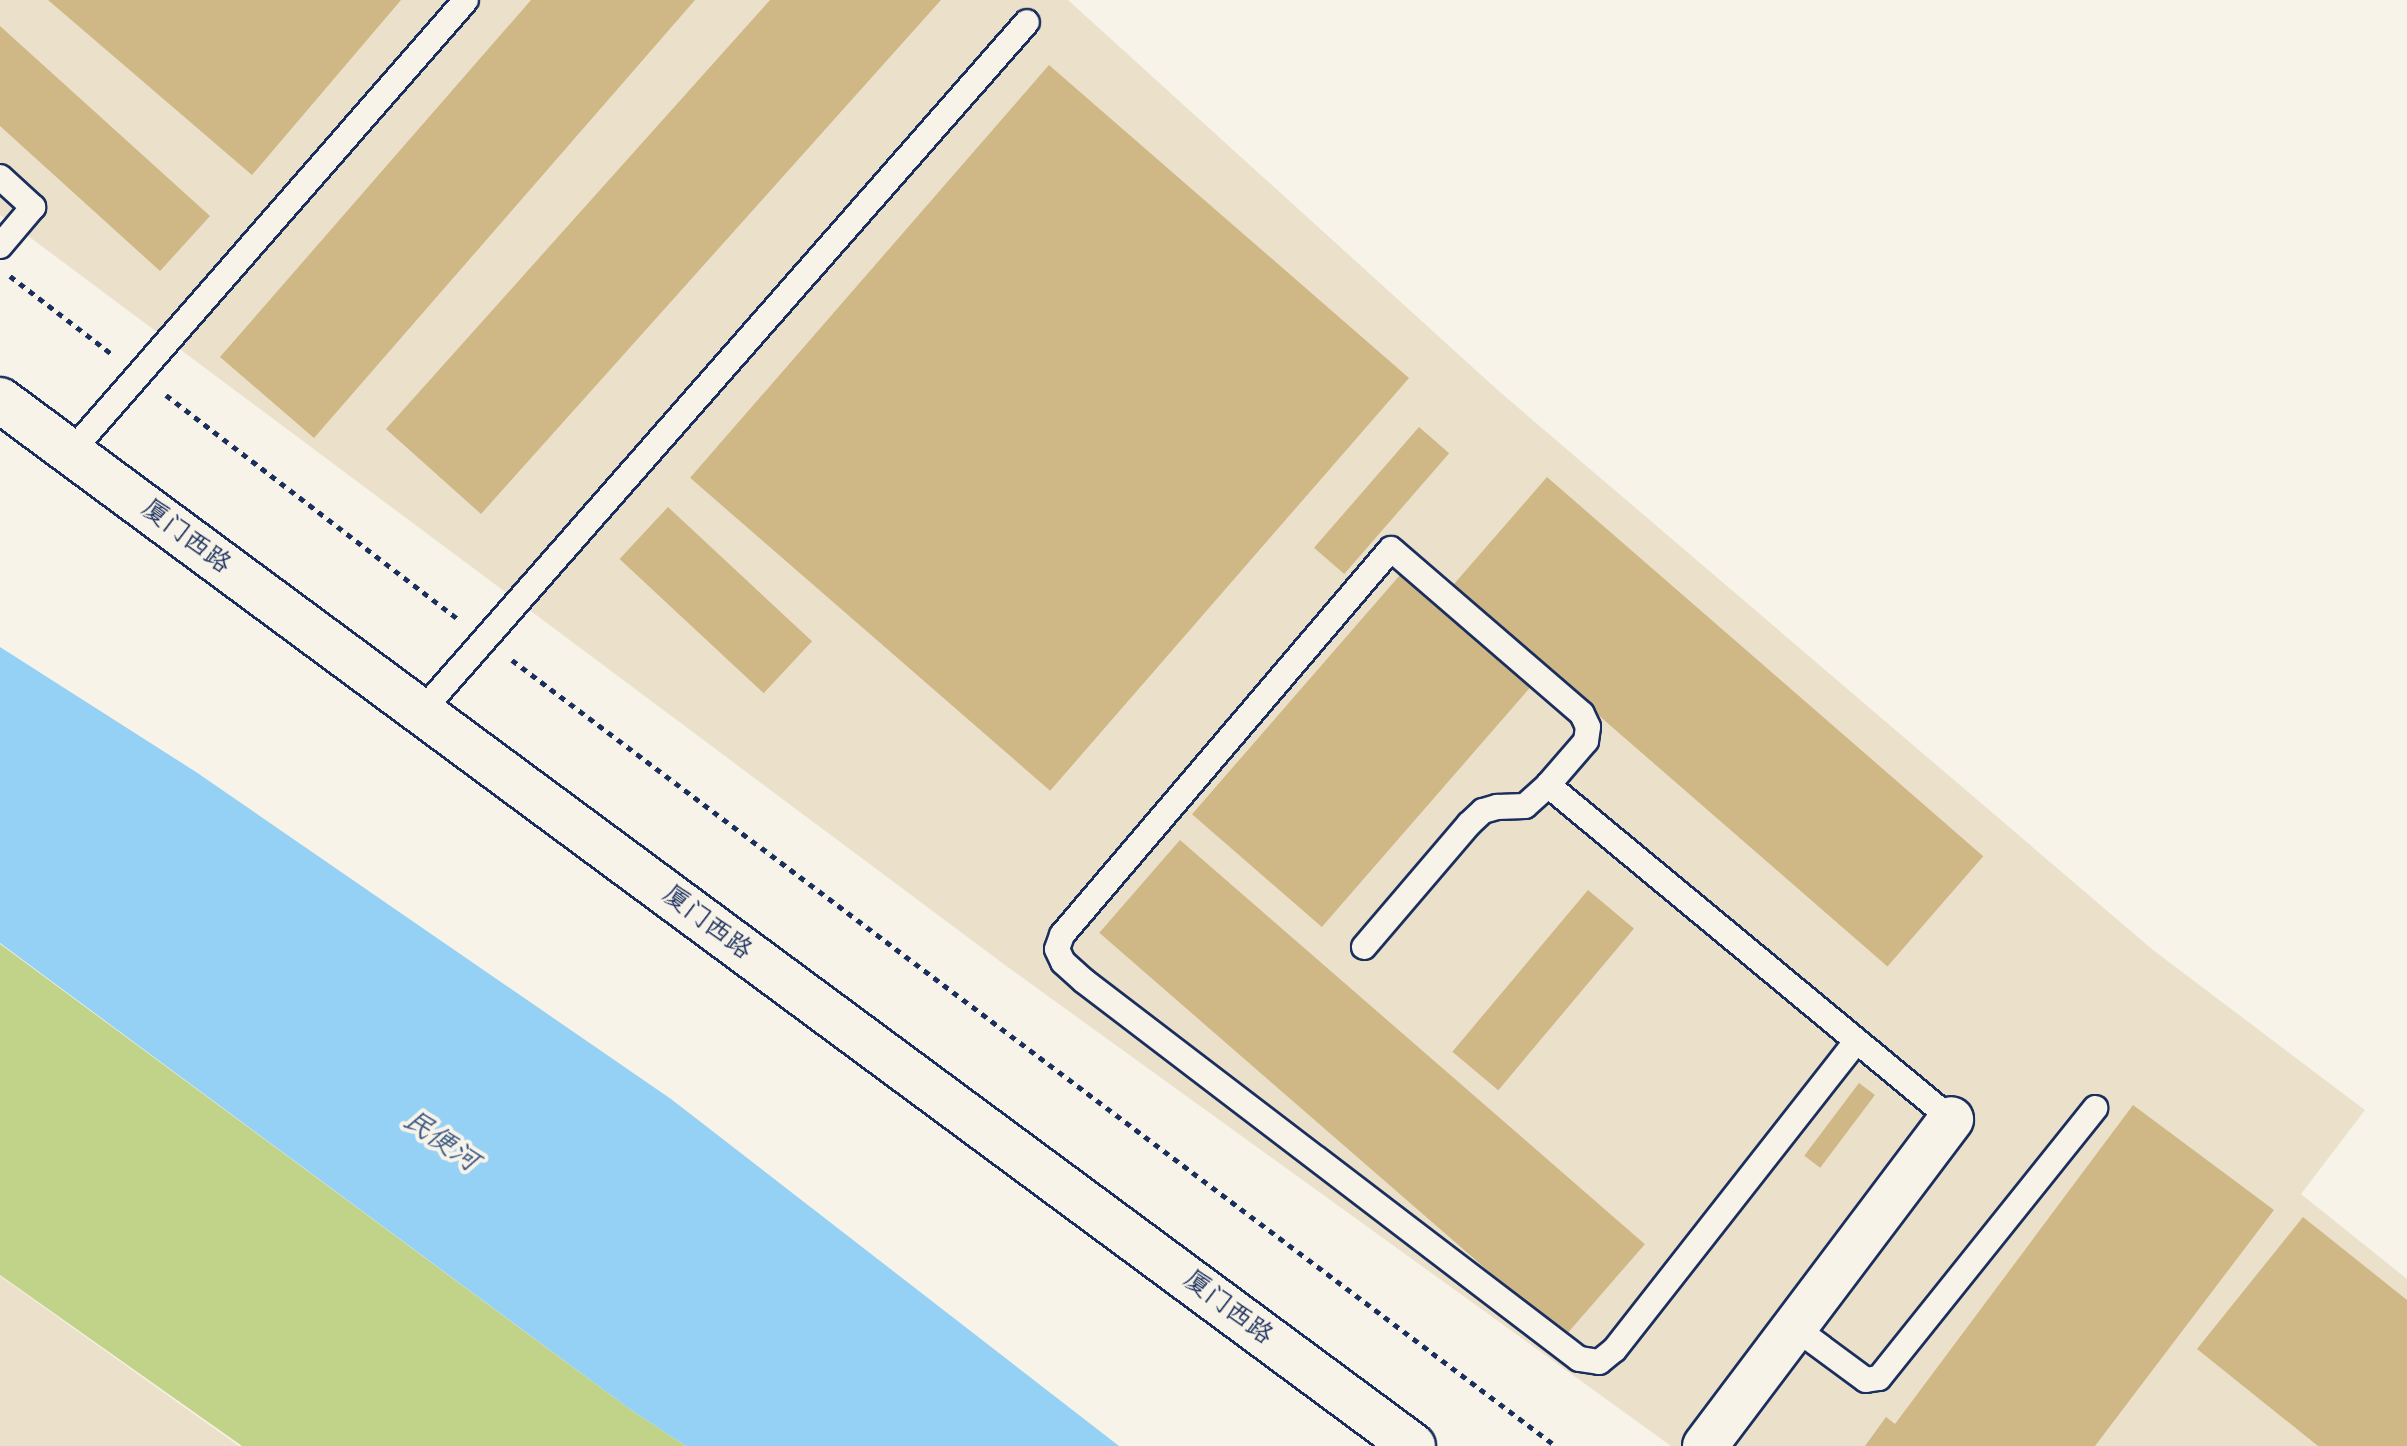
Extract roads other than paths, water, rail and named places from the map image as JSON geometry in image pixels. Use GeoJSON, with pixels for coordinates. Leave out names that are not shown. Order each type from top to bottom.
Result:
{"type":"FeatureCollection","features":[{"type":"Feature","properties":{"kind":"street","name":"厦门西路"},"geometry":{"type":"LineString","coordinates":[[0,400],[1413,1446]]}},
{"type":"Feature","properties":{"kind":"street"},"geometry":{"type":"LineString","coordinates":[[1705,1446],[1951,1119]]}},
{"type":"Feature","properties":{"kind":"lane"},"geometry":{"type":"LineString","coordinates":[[71,452],[466,0]]}},
{"type":"Feature","properties":{"kind":"lane"},"geometry":{"type":"LineString","coordinates":[[421,712],[1027,22]]}},
{"type":"Feature","properties":{"kind":"lane"},"geometry":{"type":"LineString","coordinates":[[0,177],[33,207],[0,246]]}},
{"type":"Feature","properties":{"kind":"lane"},"geometry":{"type":"LineString","coordinates":[[1364,947],[1476,818],[1497,807],[1525,806],[1548,785],[1586,741],[1588,727],[1582,714],[1391,549],[1062,935],[1057,949],[1063,962],[1579,1359],[1599,1362],[1614,1350],[1855,1043]]}},
{"type":"Feature","properties":{"kind":"lane"},"geometry":{"type":"LineString","coordinates":[[1548,785],[1855,1043],[1951,1119]]}},
{"type":"Feature","properties":{"kind":"lane"},"geometry":{"type":"LineString","coordinates":[[1794,1327],[1866,1380],[1879,1378],[2095,1108]]}},
{"type":"Feature","properties":{"kind":"water","name":"民便河"},"geometry":{"type":"Polygon","coordinates":[[[0,647],[196,772],[671,1099],[1119,1446],[686,1446],[631,1410],[0,943],[0,647]]]}}]}
